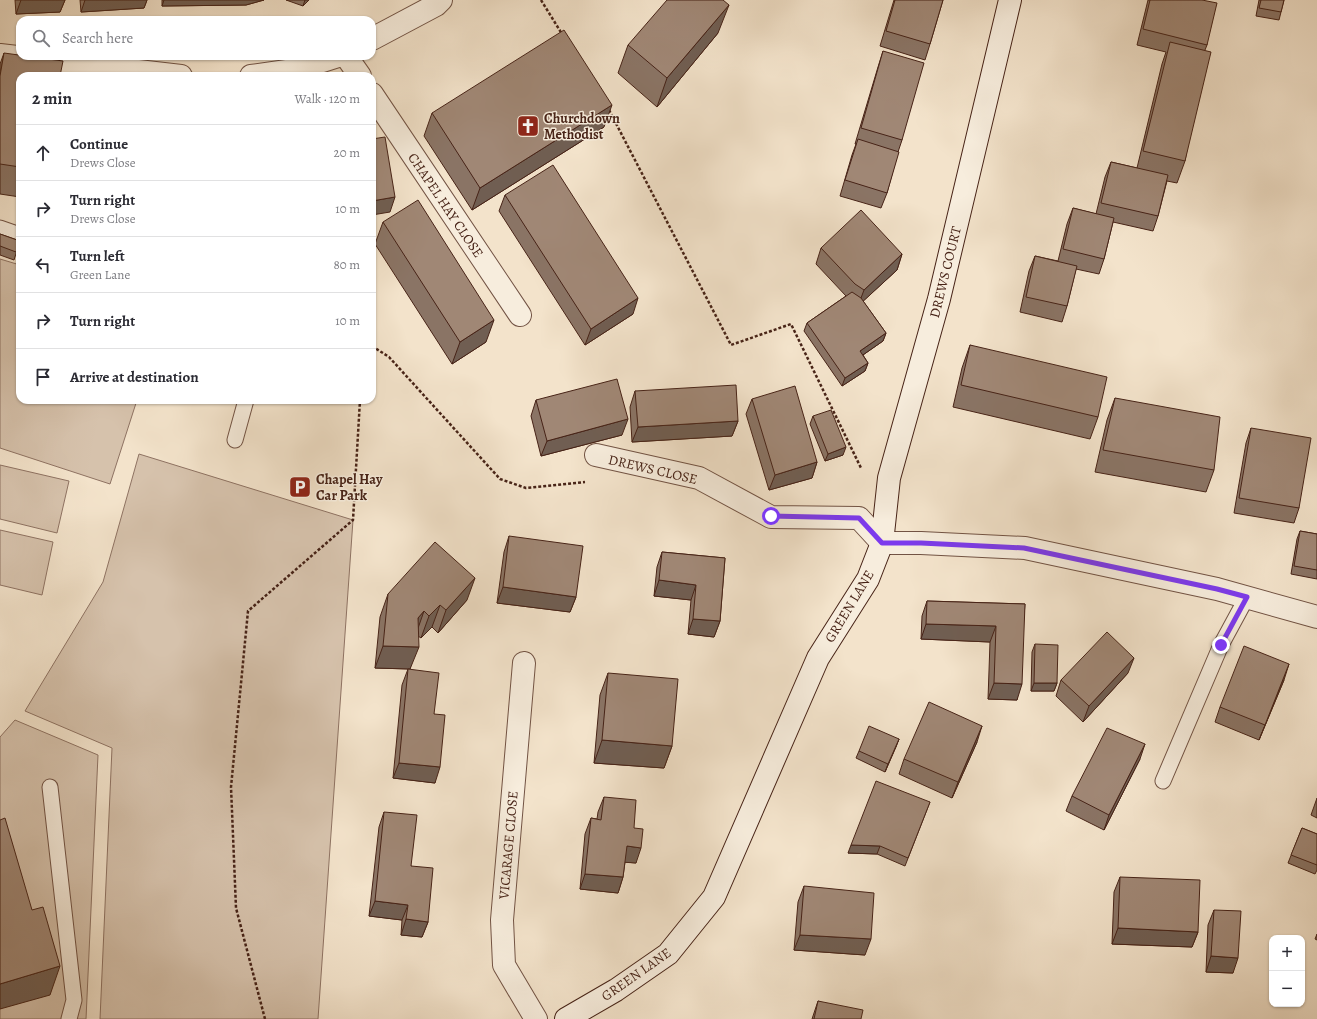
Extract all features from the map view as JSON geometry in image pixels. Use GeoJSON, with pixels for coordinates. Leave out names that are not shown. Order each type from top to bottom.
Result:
{"type":"FeatureCollection","features":[{"type":"Feature","properties":{"kind":"street"},"geometry":{"type":"LineString","coordinates":[[376,37],[436,5],[441,0]]}},
{"type":"Feature","properties":{"kind":"street","name":"DREWS COURT"},"geometry":{"type":"LineString","coordinates":[[882,543],[889,478],[939,300],[1010,0]]}},
{"type":"Feature","properties":{"kind":"street"},"geometry":{"type":"LineString","coordinates":[[0,55],[16,57]]}},
{"type":"Feature","properties":{"kind":"street"},"geometry":{"type":"LineString","coordinates":[[43,60],[147,72]]}},
{"type":"Feature","properties":{"kind":"street"},"geometry":{"type":"LineString","coordinates":[[280,72],[294,70],[325,60]]}},
{"type":"Feature","properties":{"kind":"street"},"geometry":{"type":"LineString","coordinates":[[349,60],[357,72]]}},
{"type":"Feature","properties":{"kind":"street","name":"CHAPEL HAY CLOSE"},"geometry":{"type":"LineString","coordinates":[[376,100],[520,315]]}},
{"type":"Feature","properties":{"kind":"street","name":"DREWS CLOSE"},"geometry":{"type":"LineString","coordinates":[[596,455],[699,478],[771,516],[859,518],[882,543]]}},
{"type":"Feature","properties":{"kind":"street"},"geometry":{"type":"LineString","coordinates":[[882,543],[921,543],[1024,548],[1217,589],[1317,617]]}},
{"type":"Feature","properties":{"kind":"street","name":"GREEN LANE"},"geometry":{"type":"LineString","coordinates":[[566,1019],[616,990],[668,954],[714,897],[818,658],[868,579],[882,543]]}},
{"type":"Feature","properties":{"kind":"street","name":"VICARAGE CLOSE"},"geometry":{"type":"LineString","coordinates":[[524,662],[502,920],[504,965],[536,1019]]}},
{"type":"Feature","properties":{"kind":"lane"},"geometry":{"type":"LineString","coordinates":[[0,228],[16,234]]}},
{"type":"Feature","properties":{"kind":"lane"},"geometry":{"type":"LineString","coordinates":[[235,440],[245,404]]}},
{"type":"Feature","properties":{"kind":"lane"},"geometry":{"type":"LineString","coordinates":[[1163,781],[1221,645],[1247,597]]}},
{"type":"Feature","properties":{"kind":"lane"},"geometry":{"type":"LineString","coordinates":[[50,788],[74,1000],[69,1019]]}},
{"type":"Feature","properties":{"kind":"path"},"geometry":{"type":"LineString","coordinates":[[541,0],[566,41]]}},
{"type":"Feature","properties":{"kind":"path"},"geometry":{"type":"LineString","coordinates":[[608,108],[731,345],[791,324],[868,481],[886,505]]}},
{"type":"Feature","properties":{"kind":"path"},"geometry":{"type":"LineString","coordinates":[[265,1019],[236,908],[231,787],[248,611],[353,520],[360,404]]}},
{"type":"Feature","properties":{"kind":"shaded area"},"geometry":{"type":"Polygon","coordinates":[[[0,259],[16,264],[16,404],[136,404],[110,484],[0,448],[0,259]]]}},
{"type":"Feature","properties":{"kind":"shaded area"},"geometry":{"type":"Polygon","coordinates":[[[139,454],[353,520],[318,1019],[100,1019],[112,748],[25,711],[103,582],[139,454]]]}},
{"type":"Feature","properties":{"kind":"shaded area"},"geometry":{"type":"Polygon","coordinates":[[[0,465],[69,481],[57,533],[0,519],[0,465]]]}},
{"type":"Feature","properties":{"kind":"shaded area"},"geometry":{"type":"Polygon","coordinates":[[[0,530],[53,542],[42,595],[0,585],[0,530]]]}},
{"type":"Feature","properties":{"kind":"shaded area"},"geometry":{"type":"Polygon","coordinates":[[[15,720],[98,755],[86,1019],[0,1019],[0,737],[15,720]]]}},
{"type":"Feature","properties":{"kind":"building"},"geometry":{"type":"Polygon","coordinates":[[[667,0],[723,0],[729,5],[667,78],[628,45],[667,0]]]}},
{"type":"Feature","properties":{"kind":"building"},"geometry":{"type":"Polygon","coordinates":[[[895,0],[943,0],[930,44],[886,31],[895,0]]]}},
{"type":"Feature","properties":{"kind":"building"},"geometry":{"type":"Polygon","coordinates":[[[1150,0],[1202,0],[1217,3],[1207,45],[1143,29],[1150,0]]]}},
{"type":"Feature","properties":{"kind":"building"},"geometry":{"type":"Polygon","coordinates":[[[1261,0],[1284,0],[1281,12],[1259,8],[1261,0]]]}},
{"type":"Feature","properties":{"kind":"building"},"geometry":{"type":"Polygon","coordinates":[[[564,30],[612,105],[480,188],[432,113],[564,30]]]}},
{"type":"Feature","properties":{"kind":"building"},"geometry":{"type":"Polygon","coordinates":[[[1170,42],[1211,52],[1185,161],[1143,151],[1170,42]]]}},
{"type":"Feature","properties":{"kind":"building"},"geometry":{"type":"Polygon","coordinates":[[[883,51],[924,63],[902,140],[861,128],[883,51]]]}},
{"type":"Feature","properties":{"kind":"building"},"geometry":{"type":"Polygon","coordinates":[[[4,53],[16,55],[16,60],[63,61],[61,72],[16,72],[16,166],[0,164],[0,76],[4,53]]]}},
{"type":"Feature","properties":{"kind":"building"},"geometry":{"type":"Polygon","coordinates":[[[385,137],[395,197],[376,200],[376,138],[385,137]]]}},
{"type":"Feature","properties":{"kind":"building"},"geometry":{"type":"Polygon","coordinates":[[[858,139],[899,152],[887,193],[845,180],[858,139]]]}},
{"type":"Feature","properties":{"kind":"building"},"geometry":{"type":"Polygon","coordinates":[[[1111,162],[1168,175],[1158,216],[1101,203],[1111,162]]]}},
{"type":"Feature","properties":{"kind":"building"},"geometry":{"type":"Polygon","coordinates":[[[553,165],[638,298],[591,329],[505,195],[553,165]]]}},
{"type":"Feature","properties":{"kind":"building"},"geometry":{"type":"Polygon","coordinates":[[[418,200],[494,320],[460,342],[383,222],[418,200]]]}},
{"type":"Feature","properties":{"kind":"building"},"geometry":{"type":"Polygon","coordinates":[[[1073,208],[1114,218],[1104,259],[1063,249],[1073,208]]]}},
{"type":"Feature","properties":{"kind":"building"},"geometry":{"type":"Polygon","coordinates":[[[861,210],[902,254],[864,290],[855,284],[821,248],[861,210]]]}},
{"type":"Feature","properties":{"kind":"building"},"geometry":{"type":"Polygon","coordinates":[[[0,234],[16,240],[16,252],[0,246],[0,234]]]}},
{"type":"Feature","properties":{"kind":"building"},"geometry":{"type":"Polygon","coordinates":[[[1035,256],[1077,266],[1067,306],[1026,297],[1035,256]]]}},
{"type":"Feature","properties":{"kind":"building"},"geometry":{"type":"Polygon","coordinates":[[[852,292],[861,298],[886,333],[860,351],[868,363],[845,378],[807,323],[852,292]]]}},
{"type":"Feature","properties":{"kind":"building"},"geometry":{"type":"Polygon","coordinates":[[[970,345],[1107,377],[1098,417],[961,385],[970,345]]]}},
{"type":"Feature","properties":{"kind":"building"},"geometry":{"type":"Polygon","coordinates":[[[617,379],[628,419],[547,441],[536,400],[617,379]]]}},
{"type":"Feature","properties":{"kind":"building"},"geometry":{"type":"Polygon","coordinates":[[[736,385],[738,421],[638,427],[635,391],[736,385]]]}},
{"type":"Feature","properties":{"kind":"building"},"geometry":{"type":"Polygon","coordinates":[[[795,386],[817,462],[775,475],[752,399],[795,386]]]}},
{"type":"Feature","properties":{"kind":"building"},"geometry":{"type":"Polygon","coordinates":[[[1115,398],[1220,417],[1214,470],[1103,450],[1115,398]]]}},
{"type":"Feature","properties":{"kind":"building"},"geometry":{"type":"Polygon","coordinates":[[[831,410],[846,447],[828,454],[813,416],[831,410]]]}},
{"type":"Feature","properties":{"kind":"building"},"geometry":{"type":"Polygon","coordinates":[[[1251,428],[1311,438],[1299,508],[1239,498],[1251,428]]]}},
{"type":"Feature","properties":{"kind":"building"},"geometry":{"type":"Polygon","coordinates":[[[1300,531],[1317,534],[1317,570],[1294,566],[1300,531]]]}},
{"type":"Feature","properties":{"kind":"building"},"geometry":{"type":"Polygon","coordinates":[[[509,536],[583,546],[576,597],[503,587],[509,536]]]}},
{"type":"Feature","properties":{"kind":"building"},"geometry":{"type":"Polygon","coordinates":[[[435,542],[475,578],[446,610],[440,605],[429,616],[424,611],[418,618],[419,647],[383,646],[388,594],[435,542]]]}},
{"type":"Feature","properties":{"kind":"building"},"geometry":{"type":"Polygon","coordinates":[[[662,552],[725,558],[720,621],[693,619],[696,585],[659,580],[662,552]]]}},
{"type":"Feature","properties":{"kind":"building"},"geometry":{"type":"Polygon","coordinates":[[[927,601],[1025,604],[1022,684],[994,683],[996,626],[926,624],[927,601]]]}},
{"type":"Feature","properties":{"kind":"building"},"geometry":{"type":"Polygon","coordinates":[[[1107,632],[1134,658],[1089,706],[1061,680],[1107,632]]]}},
{"type":"Feature","properties":{"kind":"building"},"geometry":{"type":"Polygon","coordinates":[[[1035,644],[1058,645],[1057,683],[1034,683],[1035,644]]]}},
{"type":"Feature","properties":{"kind":"building"},"geometry":{"type":"Polygon","coordinates":[[[1244,646],[1289,664],[1265,725],[1220,707],[1244,646]]]}},
{"type":"Feature","properties":{"kind":"building"},"geometry":{"type":"Polygon","coordinates":[[[408,669],[439,673],[434,714],[445,715],[440,767],[399,763],[408,669]]]}},
{"type":"Feature","properties":{"kind":"building"},"geometry":{"type":"Polygon","coordinates":[[[608,673],[678,679],[672,746],[602,740],[608,673]]]}},
{"type":"Feature","properties":{"kind":"building"},"geometry":{"type":"Polygon","coordinates":[[[929,702],[982,726],[958,782],[904,759],[929,702]]]}},
{"type":"Feature","properties":{"kind":"building"},"geometry":{"type":"Polygon","coordinates":[[[869,726],[899,739],[888,764],[859,751],[869,726]]]}},
{"type":"Feature","properties":{"kind":"building"},"geometry":{"type":"Polygon","coordinates":[[[1107,728],[1145,744],[1109,815],[1072,796],[1107,728]]]}},
{"type":"Feature","properties":{"kind":"building"},"geometry":{"type":"Polygon","coordinates":[[[876,781],[930,802],[908,858],[880,846],[851,845],[876,781]]]}},
{"type":"Feature","properties":{"kind":"building"},"geometry":{"type":"Polygon","coordinates":[[[604,797],[636,800],[634,828],[643,829],[641,848],[627,846],[623,877],[585,874],[591,818],[601,820],[604,797]]]}},
{"type":"Feature","properties":{"kind":"building"},"geometry":{"type":"Polygon","coordinates":[[[384,812],[417,815],[411,866],[433,868],[428,922],[406,919],[408,905],[375,901],[384,812]]]}},
{"type":"Feature","properties":{"kind":"building"},"geometry":{"type":"Polygon","coordinates":[[[5,818],[32,910],[43,907],[60,966],[0,984],[0,820],[5,818]]]}},
{"type":"Feature","properties":{"kind":"building"},"geometry":{"type":"Polygon","coordinates":[[[1302,828],[1317,834],[1317,865],[1291,855],[1302,828]]]}},
{"type":"Feature","properties":{"kind":"building"},"geometry":{"type":"Polygon","coordinates":[[[1120,877],[1200,880],[1198,932],[1118,928],[1120,877]]]}},
{"type":"Feature","properties":{"kind":"building"},"geometry":{"type":"Polygon","coordinates":[[[804,886],[874,893],[871,939],[800,935],[804,886]]]}},
{"type":"Feature","properties":{"kind":"building"},"geometry":{"type":"Polygon","coordinates":[[[1214,910],[1241,911],[1238,958],[1211,956],[1214,910]]]}},
{"type":"Feature","properties":{"kind":"building"},"geometry":{"type":"Polygon","coordinates":[[[818,1001],[863,1010],[861,1019],[814,1019],[818,1001]]]}},
{"type":"Feature","properties":{"kind":"place","name":"Churchdown Methodist"},"geometry":{"type":"Point","coordinates":[528,126]}},
{"type":"Feature","properties":{"kind":"place","name":"Chapel Hay Car Park"},"geometry":{"type":"Point","coordinates":[300,487]}},
{"type":"Feature","properties":{"kind":"route"},"geometry":{"type":"LineString","coordinates":[[771,516],[859,518],[882,543],[921,543],[1024,548],[1217,589],[1247,597],[1221,645]]}}]}
